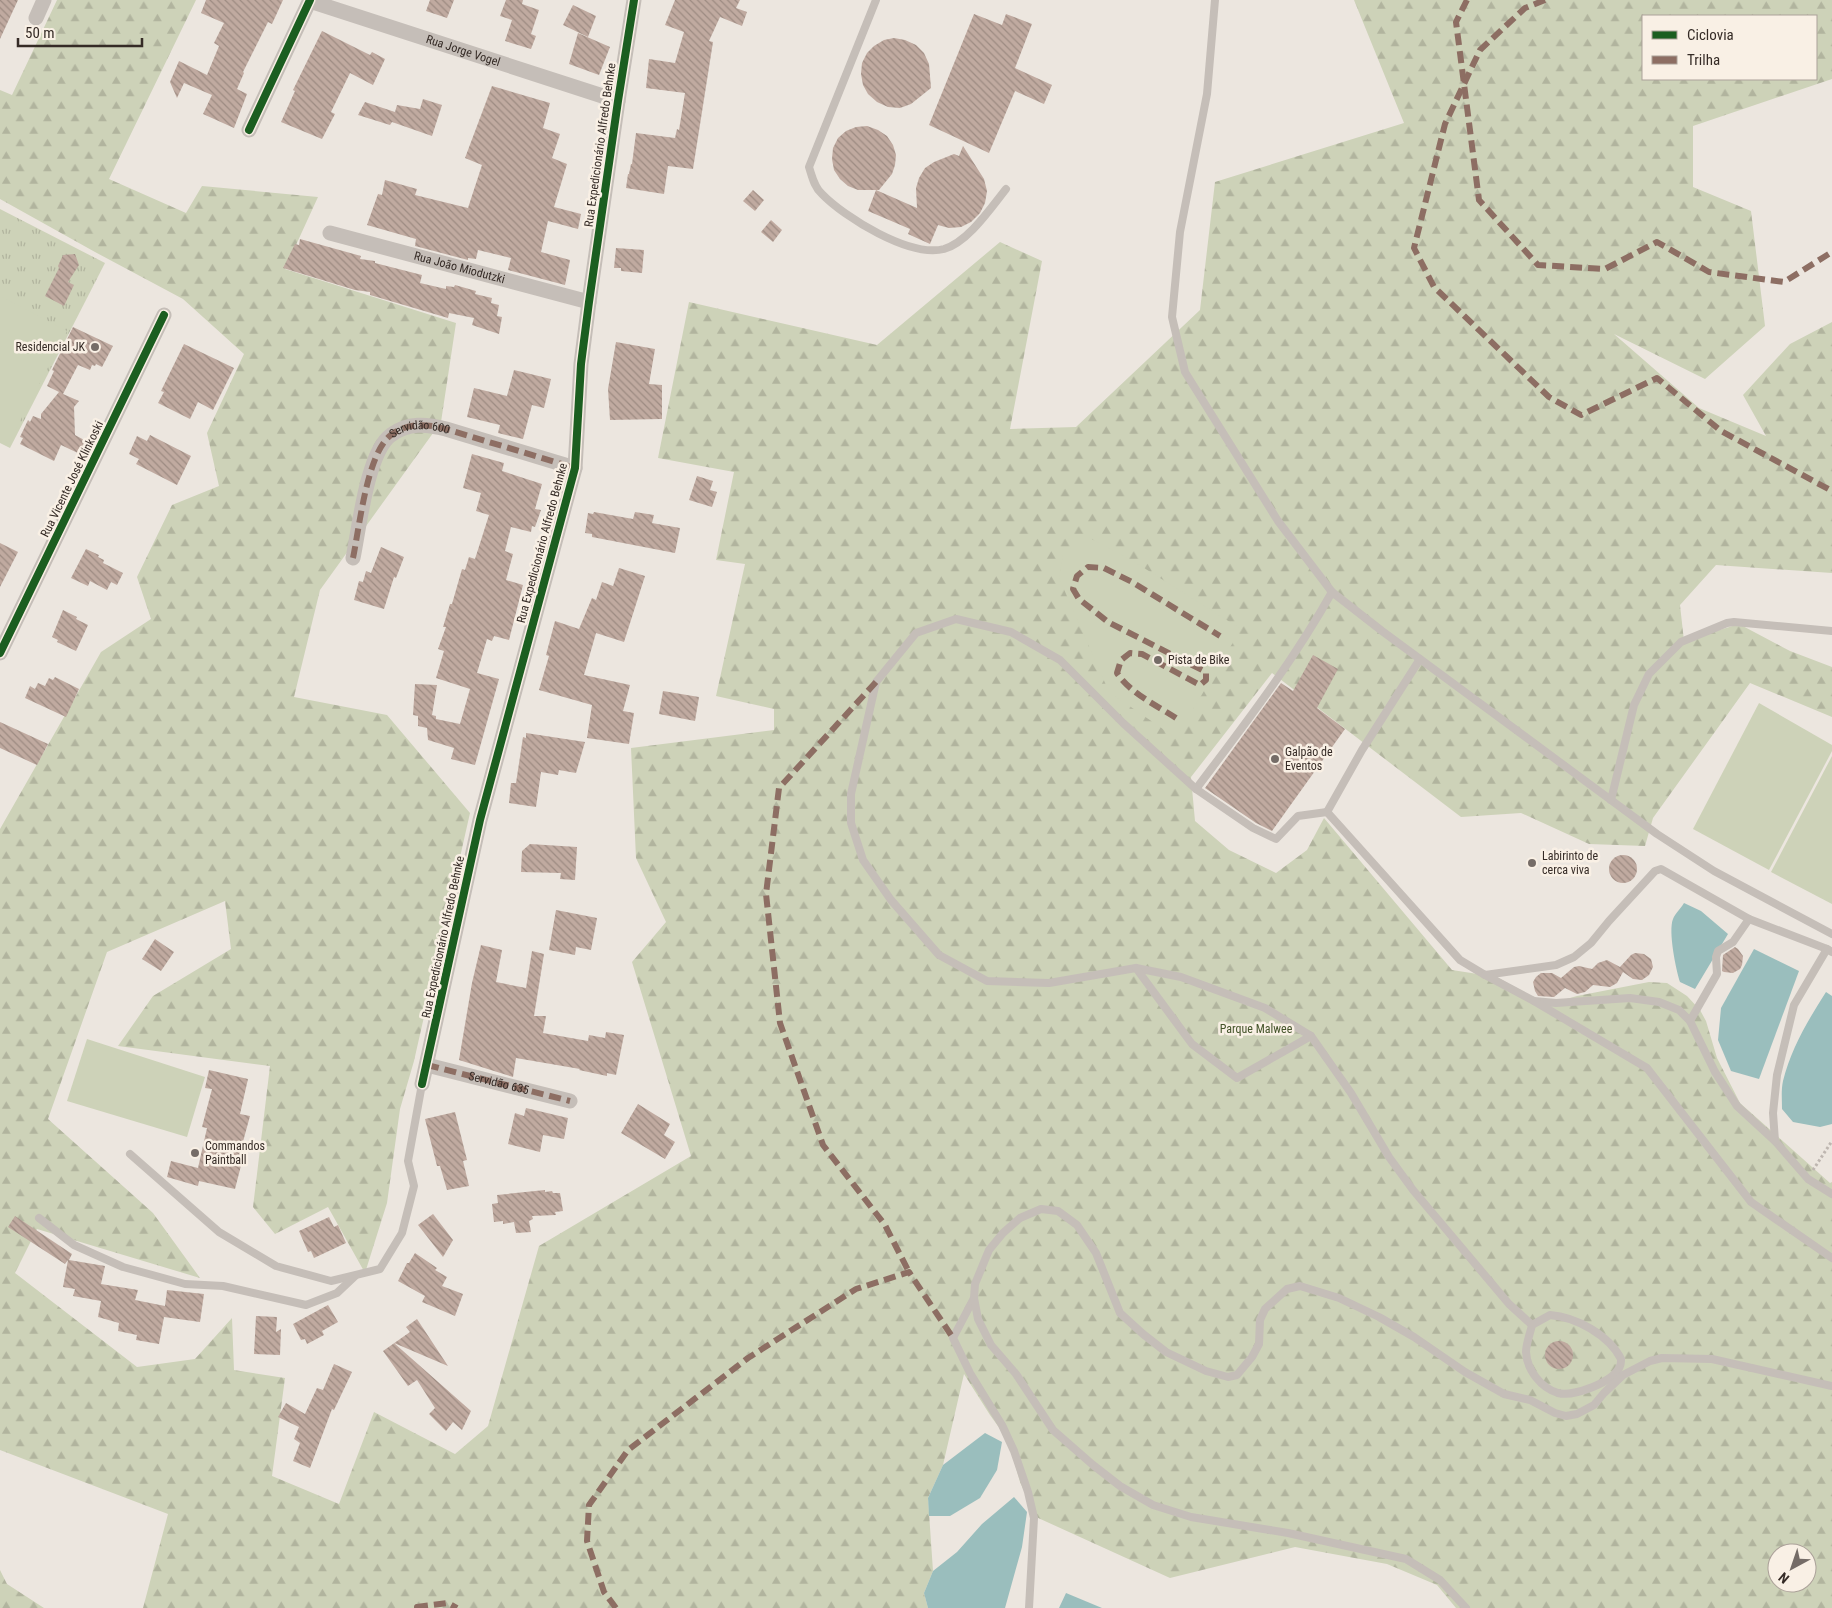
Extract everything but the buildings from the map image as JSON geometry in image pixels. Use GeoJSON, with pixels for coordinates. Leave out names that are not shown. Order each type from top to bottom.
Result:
{"type":"FeatureCollection","features":[{"type":"Feature","properties":{"kind":"street"},"geometry":{"type":"LineString","coordinates":[[36,18],[44,0]]}},
{"type":"Feature","properties":{"kind":"street"},"geometry":{"type":"LineString","coordinates":[[249,130],[310,0]]}},
{"type":"Feature","properties":{"kind":"street","name":"Rua Jorge Vogel"},"geometry":{"type":"LineString","coordinates":[[310,0],[618,102]]}},
{"type":"Feature","properties":{"kind":"street","name":"Rua Expedicionário Alfredo Behnke"},"geometry":{"type":"LineString","coordinates":[[422,1084],[480,820],[574,468],[581,364],[634,0]]}},
{"type":"Feature","properties":{"kind":"street","name":"Rua João Miodutzki"},"geometry":{"type":"LineString","coordinates":[[330,233],[589,302]]}},
{"type":"Feature","properties":{"kind":"street","name":"Rua Vicente José Klinkoski"},"geometry":{"type":"LineString","coordinates":[[0,653],[164,315]]}},
{"type":"Feature","properties":{"kind":"street","name":"Servidão 600"},"geometry":{"type":"LineString","coordinates":[[353,558],[366,484],[376,455],[389,435],[405,427],[425,424],[446,429],[574,468]]}},
{"type":"Feature","properties":{"kind":"street","name":"Servidão 635"},"geometry":{"type":"LineString","coordinates":[[427,1065],[570,1100]]}},
{"type":"Feature","properties":{"kind":"lane"},"geometry":{"type":"LineString","coordinates":[[876,0],[809,167],[813,181],[821,194],[860,224],[896,242],[928,251],[944,249],[960,241],[1006,189]]}},
{"type":"Feature","properties":{"kind":"lane"},"geometry":{"type":"LineString","coordinates":[[1214,0],[1207,94],[1180,232],[1172,317],[1185,372],[1278,521],[1332,592],[1420,659],[1656,834],[1714,871],[1832,934]]}},
{"type":"Feature","properties":{"kind":"lane"},"geometry":{"type":"LineString","coordinates":[[1196,789],[1294,655],[1332,592]]}},
{"type":"Feature","properties":{"kind":"lane"},"geometry":{"type":"LineString","coordinates":[[1328,812],[1298,816],[1276,839],[1253,828],[1196,789],[1123,723],[1060,660],[1011,632],[956,619],[916,633],[876,682],[851,794],[852,823],[863,860],[891,900],[939,955],[987,981],[1049,983],[1136,968],[1181,977],[1266,1008],[1311,1036],[1351,1093],[1389,1157],[1413,1190],[1509,1304],[1532,1326]]}},
{"type":"Feature","properties":{"kind":"lane"},"geometry":{"type":"LineString","coordinates":[[1610,800],[1634,705],[1642,685],[1649,674],[1681,642],[1734,622],[1832,631]]}},
{"type":"Feature","properties":{"kind":"lane"},"geometry":{"type":"LineString","coordinates":[[1328,812],[1362,750],[1420,659]]}},
{"type":"Feature","properties":{"kind":"lane"},"geometry":{"type":"LineString","coordinates":[[1328,812],[1460,960],[1534,1000],[1646,1068],[1751,1202],[1832,1258]]}},
{"type":"Feature","properties":{"kind":"lane"},"geometry":{"type":"LineString","coordinates":[[1485,975],[1556,965],[1574,958],[1591,943],[1609,921],[1660,869],[1748,919],[1829,951],[1794,1005],[1777,1075],[1773,1112],[1775,1141]]}},
{"type":"Feature","properties":{"kind":"lane"},"geometry":{"type":"LineString","coordinates":[[1690,1021],[1717,974],[1716,957],[1718,952],[1733,942],[1748,919]]}},
{"type":"Feature","properties":{"kind":"lane"},"geometry":{"type":"LineString","coordinates":[[1136,968],[1192,1044],[1237,1078],[1311,1036]]}},
{"type":"Feature","properties":{"kind":"lane"},"geometry":{"type":"LineString","coordinates":[[1534,1000],[1556,1003],[1630,998],[1659,1002],[1679,1010],[1690,1021],[1715,1072],[1737,1106],[1775,1141],[1808,1179],[1832,1194]]}},
{"type":"Feature","properties":{"kind":"lane"},"geometry":{"type":"LineString","coordinates":[[130,1154],[219,1232],[276,1266],[332,1281],[380,1269],[402,1234],[414,1186],[408,1161],[422,1084]]}},
{"type":"Feature","properties":{"kind":"lane"},"geometry":{"type":"LineString","coordinates":[[1466,1608],[1440,1580],[1406,1558],[1288,1533],[1191,1518],[1153,1505],[1120,1486],[1053,1430],[1016,1374],[991,1345],[978,1320],[974,1298],[975,1284],[989,1250],[1003,1233],[1020,1218],[1041,1209],[1058,1211],[1077,1224],[1096,1253],[1120,1313],[1143,1334],[1174,1356],[1206,1371],[1228,1377],[1237,1376],[1259,1344],[1260,1320],[1265,1309],[1287,1289],[1300,1286],[1339,1298],[1379,1317],[1465,1372],[1504,1394],[1530,1400],[1555,1413],[1566,1416],[1577,1414],[1594,1405],[1604,1392],[1623,1375],[1650,1361],[1662,1358],[1712,1359],[1832,1386]]}},
{"type":"Feature","properties":{"kind":"lane"},"geometry":{"type":"LineString","coordinates":[[39,1218],[74,1245],[123,1266],[185,1284],[223,1286],[306,1306],[337,1293],[356,1275]]}},
{"type":"Feature","properties":{"kind":"lane"},"geometry":{"type":"LineString","coordinates":[[974,1298],[953,1338],[970,1373],[1002,1425],[1014,1451],[1028,1492],[1034,1518],[1029,1608]]}},
{"type":"Feature","properties":{"kind":"lane"},"geometry":{"type":"LineString","coordinates":[[1550,1315],[1563,1316],[1576,1321],[1598,1334],[1611,1345],[1621,1358],[1621,1366],[1615,1373],[1592,1388],[1573,1393],[1558,1393],[1542,1384],[1531,1369],[1526,1350],[1532,1326],[1550,1315]]}},
{"type":"Feature","properties":{"kind":"path"},"geometry":{"type":"LineString","coordinates":[[1808,1179],[1832,1142]]}},
{"type":"Feature","properties":{"kind":"green space","name":"Parque Malwee"},"geometry":{"type":"Polygon","coordinates":[[[57,0],[196,0],[109,179],[186,213],[202,186],[318,197],[285,269],[456,323],[441,422],[320,590],[294,697],[387,715],[470,813],[414,1061],[400,1109],[387,1203],[365,1273],[328,1207],[275,1234],[253,1207],[270,1066],[118,1046],[153,996],[231,949],[225,901],[107,952],[48,1119],[153,1213],[200,1278],[37,1229],[15,1273],[137,1367],[195,1359],[232,1318],[234,1370],[285,1378],[272,1476],[339,1504],[374,1412],[455,1454],[488,1426],[539,1246],[691,1156],[632,962],[666,922],[636,858],[631,748],[774,730],[774,709],[716,696],[745,564],[716,560],[734,472],[658,458],[689,302],[877,345],[1000,242],[1042,261],[1010,429],[1076,427],[1200,310],[1215,182],[1404,123],[1354,0],[1832,0],[1832,79],[1693,126],[1693,187],[1751,211],[1765,326],[1705,379],[1614,334],[1699,408],[1766,436],[1743,395],[1790,344],[1832,322],[1832,573],[1716,565],[1680,605],[1684,641],[1739,624],[1790,651],[1832,667],[1832,717],[1750,683],[1653,818],[1645,846],[1589,844],[1521,813],[1461,817],[1272,673],[1191,777],[1195,821],[1229,850],[1276,873],[1307,850],[1324,818],[1452,970],[1497,977],[1539,1001],[1559,1001],[1649,982],[1667,983],[1687,996],[1700,1010],[1706,1021],[1717,1058],[1740,1103],[1830,1183],[1832,1182],[1832,1608],[1456,1608],[1437,1585],[1387,1564],[1295,1547],[1170,1578],[1036,1517],[1020,1482],[1008,1440],[964,1374],[943,1465],[928,1498],[933,1571],[924,1593],[928,1608],[143,1608],[168,1514],[0,1450],[0,829],[101,652],[151,619],[137,577],[172,505],[219,486],[207,433],[244,354],[183,299],[0,199],[0,90],[12,95],[57,0]]]}},
{"type":"Feature","properties":{"kind":"green space"},"geometry":{"type":"Polygon","coordinates":[[[0,209],[105,263],[10,448],[0,443],[0,209]]]}},
{"type":"Feature","properties":{"kind":"green space"},"geometry":{"type":"Polygon","coordinates":[[[0,296],[67,331],[8,444],[0,440],[0,296]]]}},
{"type":"Feature","properties":{"kind":"green space","name":"Pista de Bike"},"geometry":{"type":"Polygon","coordinates":[[[1084,535],[1133,561],[1241,629],[1176,738],[1109,692],[1059,578],[1063,555],[1084,535]]]}},
{"type":"Feature","properties":{"kind":"green space"},"geometry":{"type":"Polygon","coordinates":[[[1759,703],[1832,745],[1832,751],[1769,870],[1693,829],[1759,703]]]}},
{"type":"Feature","properties":{"kind":"green space"},"geometry":{"type":"Polygon","coordinates":[[[1832,756],[1832,904],[1771,872],[1832,756]]]}},
{"type":"Feature","properties":{"kind":"green space"},"geometry":{"type":"Polygon","coordinates":[[[87,1039],[205,1077],[187,1137],[67,1101],[87,1039]]]}},
{"type":"Feature","properties":{"kind":"green space"},"geometry":{"type":"Polygon","coordinates":[[[0,1570],[7,1584],[44,1608],[0,1608],[0,1570]]]}},
{"type":"Feature","properties":{"kind":"water"},"geometry":{"type":"Polygon","coordinates":[[[1684,903],[1701,911],[1728,934],[1695,989],[1680,982],[1673,950],[1672,925],[1674,917],[1684,903]]]}},
{"type":"Feature","properties":{"kind":"water"},"geometry":{"type":"Polygon","coordinates":[[[1754,949],[1799,971],[1759,1079],[1731,1071],[1718,1040],[1721,1008],[1754,949]]]}},
{"type":"Feature","properties":{"kind":"water"},"geometry":{"type":"Polygon","coordinates":[[[1826,992],[1832,996],[1832,1124],[1820,1127],[1793,1122],[1782,1109],[1782,1091],[1786,1069],[1795,1046],[1826,992]]]}},
{"type":"Feature","properties":{"kind":"water"},"geometry":{"type":"Polygon","coordinates":[[[985,1433],[1002,1442],[997,1470],[980,1498],[950,1516],[929,1516],[928,1498],[943,1465],[985,1433]]]}},
{"type":"Feature","properties":{"kind":"water"},"geometry":{"type":"Polygon","coordinates":[[[1014,1497],[1027,1512],[1022,1547],[1005,1608],[928,1608],[924,1593],[933,1571],[957,1552],[982,1524],[1014,1497]]]}},
{"type":"Feature","properties":{"kind":"water"},"geometry":{"type":"Polygon","coordinates":[[[1066,1593],[1102,1608],[1059,1608],[1066,1593]]]}},
{"type":"Feature","properties":{"kind":"marked path"},"geometry":{"type":"LineString","coordinates":[[1467,0],[1456,22],[1479,200],[1538,265],[1605,269],[1657,242],[1709,272],[1784,282],[1832,252]]}},
{"type":"Feature","properties":{"kind":"marked path"},"geometry":{"type":"LineString","coordinates":[[1545,0],[1525,8],[1480,50],[1445,124],[1414,248],[1434,287],[1549,397],[1581,415],[1657,378],[1721,431],[1832,491]]}},
{"type":"Feature","properties":{"kind":"marked path"},"geometry":{"type":"LineString","coordinates":[[353,558],[365,492],[376,457],[383,444],[391,435],[404,428],[418,425],[439,427],[575,468]]}},
{"type":"Feature","properties":{"kind":"marked path"},"geometry":{"type":"LineString","coordinates":[[1176,718],[1144,698],[1122,680],[1117,673],[1121,660],[1130,653],[1142,654],[1200,685],[1206,680],[1206,672],[1108,622],[1079,599],[1073,589],[1077,576],[1088,567],[1104,568],[1132,582],[1220,636]]}},
{"type":"Feature","properties":{"kind":"marked path"},"geometry":{"type":"LineString","coordinates":[[876,682],[779,788],[766,894],[780,1023],[823,1145],[885,1225],[909,1272]]}},
{"type":"Feature","properties":{"kind":"marked path"},"geometry":{"type":"LineString","coordinates":[[427,1065],[570,1101]]}},
{"type":"Feature","properties":{"kind":"marked path"},"geometry":{"type":"LineString","coordinates":[[616,1608],[604,1592],[587,1541],[589,1505],[628,1450],[748,1358],[856,1289],[909,1272],[953,1338]]}},
{"type":"Feature","properties":{"kind":"marked path"},"geometry":{"type":"LineString","coordinates":[[417,1608],[448,1603],[457,1608]]}},
{"type":"Feature","properties":{"kind":"cycle path"},"geometry":{"type":"LineString","coordinates":[[249,130],[310,0]]}},
{"type":"Feature","properties":{"kind":"cycle path"},"geometry":{"type":"LineString","coordinates":[[422,1084],[480,820],[575,468],[581,364],[634,0]]}},
{"type":"Feature","properties":{"kind":"cycle path"},"geometry":{"type":"LineString","coordinates":[[0,653],[164,315]]}},
{"type":"Feature","properties":{"kind":"place","name":"Residencial JK"},"geometry":{"type":"Point","coordinates":[95,347]}},
{"type":"Feature","properties":{"kind":"place","name":"Pista de Bike"},"geometry":{"type":"Point","coordinates":[1158,660]}},
{"type":"Feature","properties":{"kind":"place","name":"Galpão de Eventos"},"geometry":{"type":"Point","coordinates":[1275,759]}},
{"type":"Feature","properties":{"kind":"place","name":"Labirinto de cerca viva"},"geometry":{"type":"Point","coordinates":[1532,863]}},
{"type":"Feature","properties":{"kind":"place","name":"Commandos Paintball"},"geometry":{"type":"Point","coordinates":[195,1153]}}]}
